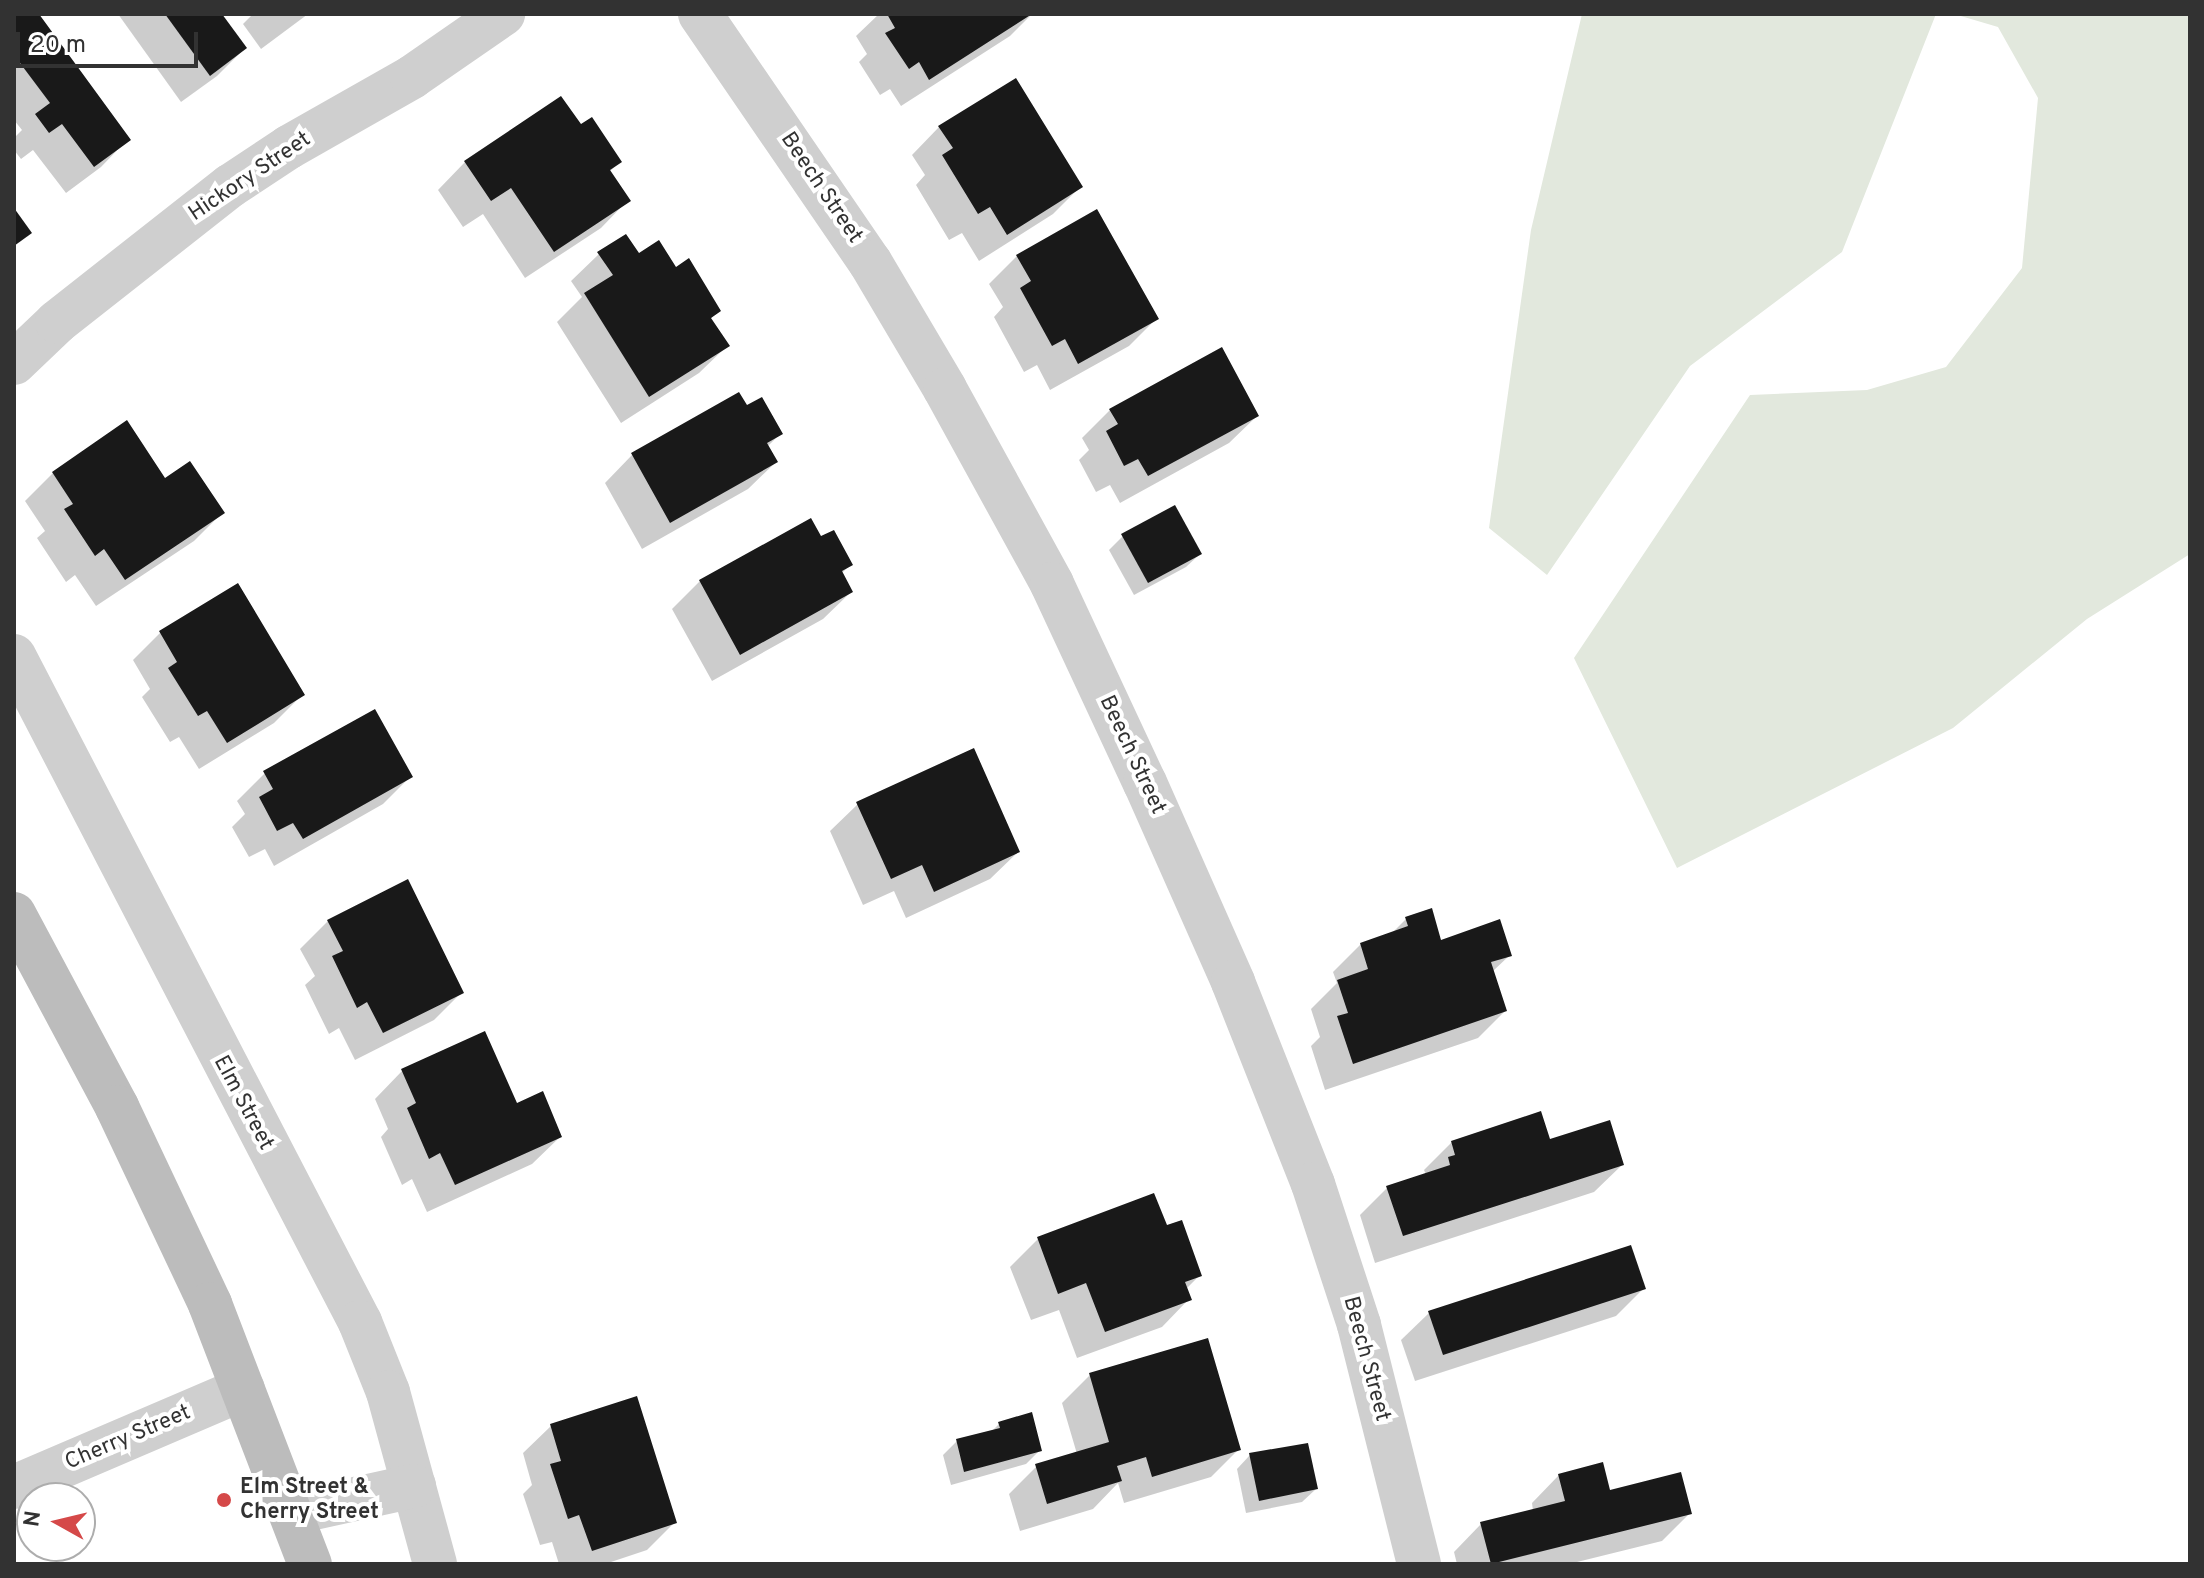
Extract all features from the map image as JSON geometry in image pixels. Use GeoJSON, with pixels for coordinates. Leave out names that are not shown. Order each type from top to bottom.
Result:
{"type":"FeatureCollection","features":[{"type":"Feature","properties":{"kind":"street","name":"Hickory Street"},"geometry":{"type":"LineString","coordinates":[[14,363],[57,322],[230,186],[412,77],[503,14]]}},
{"type":"Feature","properties":{"kind":"street","name":"Beech Street"},"geometry":{"type":"LineString","coordinates":[[700,14],[870,262],[945,389],[1052,584],[1145,783],[1233,982],[1313,1184],[1359,1325],[1419,1564]]}},
{"type":"Feature","properties":{"kind":"street","name":"Elm Street"},"geometry":{"type":"LineString","coordinates":[[14,656],[360,1322],[388,1392],[435,1564]]}},
{"type":"Feature","properties":{"kind":"street"},"geometry":{"type":"LineString","coordinates":[[14,914],[117,1107],[210,1304],[310,1564]]}},
{"type":"Feature","properties":{"kind":"street","name":"Cherry Street"},"geometry":{"type":"LineString","coordinates":[[14,1487],[243,1389]]}},
{"type":"Feature","properties":{"kind":"street"},"geometry":{"type":"LineString","coordinates":[[291,1513],[414,1486]]}},
{"type":"Feature","properties":{"kind":"shaded area"},"geometry":{"type":"Polygon","coordinates":[[[1582,14],[1936,14],[1842,252],[1690,366],[1547,575],[1489,528],[1531,230],[1582,14]]]}},
{"type":"Feature","properties":{"kind":"shaded area"},"geometry":{"type":"Polygon","coordinates":[[[1954,14],[2190,14],[2190,554],[2087,619],[1953,728],[1677,868],[1574,658],[1750,395],[1867,390],[1946,367],[2022,268],[2038,98],[1998,27],[1954,14]]]}},
{"type":"Feature","properties":{"kind":"building"},"geometry":{"type":"Polygon","coordinates":[[[14,14],[39,14],[131,140],[94,167],[62,124],[49,133],[35,114],[50,103],[14,55],[14,14]]]}},
{"type":"Feature","properties":{"kind":"building"},"geometry":{"type":"Polygon","coordinates":[[[165,14],[222,14],[247,48],[210,76],[165,14]]]}},
{"type":"Feature","properties":{"kind":"building"},"geometry":{"type":"Polygon","coordinates":[[[887,14],[1032,14],[929,80],[919,62],[909,69],[885,33],[895,28],[887,14]]]}},
{"type":"Feature","properties":{"kind":"building"},"geometry":{"type":"Polygon","coordinates":[[[1016,78],[1083,187],[1007,235],[990,207],[978,214],[942,155],[953,148],[938,126],[1016,78]]]}},
{"type":"Feature","properties":{"kind":"building"},"geometry":{"type":"Polygon","coordinates":[[[561,96],[581,124],[592,117],[622,162],[610,170],[631,201],[554,252],[511,188],[491,201],[464,161],[561,96]]]}},
{"type":"Feature","properties":{"kind":"building"},"geometry":{"type":"Polygon","coordinates":[[[14,208],[32,233],[14,246],[14,208]]]}},
{"type":"Feature","properties":{"kind":"building"},"geometry":{"type":"Polygon","coordinates":[[[1097,209],[1159,319],[1078,364],[1065,339],[1052,346],[1020,288],[1031,281],[1016,255],[1097,209]]]}},
{"type":"Feature","properties":{"kind":"building"},"geometry":{"type":"Polygon","coordinates":[[[626,234],[639,253],[659,240],[676,267],[689,258],[721,311],[711,318],[730,346],[649,397],[584,293],[613,275],[597,252],[626,234]]]}},
{"type":"Feature","properties":{"kind":"building"},"geometry":{"type":"Polygon","coordinates":[[[1222,347],[1259,416],[1148,476],[1138,459],[1124,466],[1106,431],[1118,424],[1109,409],[1222,347]]]}},
{"type":"Feature","properties":{"kind":"building"},"geometry":{"type":"Polygon","coordinates":[[[739,392],[747,405],[762,397],[783,434],[767,443],[778,462],[670,523],[631,453],[739,392]]]}},
{"type":"Feature","properties":{"kind":"building"},"geometry":{"type":"Polygon","coordinates":[[[127,420],[165,478],[190,461],[225,513],[125,580],[104,549],[95,556],[64,509],[73,504],[52,472],[127,420]]]}},
{"type":"Feature","properties":{"kind":"building"},"geometry":{"type":"Polygon","coordinates":[[[1175,505],[1202,554],[1148,583],[1121,534],[1175,505]]]}},
{"type":"Feature","properties":{"kind":"building"},"geometry":{"type":"Polygon","coordinates":[[[811,518],[821,536],[834,530],[853,565],[842,571],[853,592],[740,655],[699,580],[811,518]]]}},
{"type":"Feature","properties":{"kind":"building"},"geometry":{"type":"Polygon","coordinates":[[[238,583],[305,695],[227,743],[207,711],[198,716],[168,668],[177,662],[159,631],[238,583]]]}},
{"type":"Feature","properties":{"kind":"building"},"geometry":{"type":"Polygon","coordinates":[[[375,709],[413,777],[303,839],[293,823],[277,831],[259,797],[273,789],[263,771],[375,709]]]}},
{"type":"Feature","properties":{"kind":"building"},"geometry":{"type":"Polygon","coordinates":[[[974,748],[1020,852],[934,892],[922,865],[891,879],[856,802],[974,748]]]}},
{"type":"Feature","properties":{"kind":"building"},"geometry":{"type":"Polygon","coordinates":[[[408,879],[464,993],[383,1033],[367,1002],[357,1008],[332,956],[343,951],[327,920],[408,879]]]}},
{"type":"Feature","properties":{"kind":"building"},"geometry":{"type":"Polygon","coordinates":[[[1432,908],[1441,940],[1500,919],[1512,956],[1491,962],[1507,1011],[1353,1064],[1337,1016],[1348,1013],[1337,980],[1368,969],[1360,943],[1408,926],[1405,917],[1432,908]]]}},
{"type":"Feature","properties":{"kind":"building"},"geometry":{"type":"Polygon","coordinates":[[[485,1031],[517,1103],[543,1091],[562,1137],[455,1185],[440,1153],[429,1159],[407,1108],[416,1103],[401,1069],[485,1031]]]}},
{"type":"Feature","properties":{"kind":"building"},"geometry":{"type":"Polygon","coordinates":[[[1541,1111],[1550,1139],[1610,1120],[1624,1165],[1403,1236],[1386,1186],[1450,1165],[1448,1157],[1455,1155],[1451,1141],[1541,1111]]]}},
{"type":"Feature","properties":{"kind":"building"},"geometry":{"type":"Polygon","coordinates":[[[1154,1193],[1167,1225],[1182,1220],[1202,1276],[1185,1282],[1192,1300],[1105,1332],[1086,1283],[1058,1294],[1037,1237],[1154,1193]]]}},
{"type":"Feature","properties":{"kind":"building"},"geometry":{"type":"Polygon","coordinates":[[[1631,1245],[1646,1289],[1443,1355],[1428,1311],[1631,1245]]]}},
{"type":"Feature","properties":{"kind":"building"},"geometry":{"type":"Polygon","coordinates":[[[1208,1338],[1241,1450],[1152,1477],[1146,1457],[1117,1466],[1122,1481],[1047,1504],[1035,1464],[1109,1442],[1089,1373],[1208,1338]]]}},
{"type":"Feature","properties":{"kind":"building"},"geometry":{"type":"Polygon","coordinates":[[[637,1396],[677,1523],[592,1551],[579,1515],[568,1519],[550,1464],[561,1461],[550,1424],[637,1396]]]}},
{"type":"Feature","properties":{"kind":"building"},"geometry":{"type":"Polygon","coordinates":[[[1032,1412],[1042,1451],[964,1472],[956,1439],[1000,1428],[998,1422],[1032,1412]]]}},
{"type":"Feature","properties":{"kind":"building"},"geometry":{"type":"Polygon","coordinates":[[[1308,1443],[1318,1489],[1259,1501],[1249,1453],[1308,1443]]]}},
{"type":"Feature","properties":{"kind":"building"},"geometry":{"type":"Polygon","coordinates":[[[1603,1462],[1610,1490],[1681,1472],[1692,1514],[1491,1564],[1480,1522],[1565,1501],[1558,1474],[1603,1462]]]}},
{"type":"Feature","properties":{"kind":"place","name":"Elm Street & Cherry Street"},"geometry":{"type":"Point","coordinates":[224,1500]}}]}
